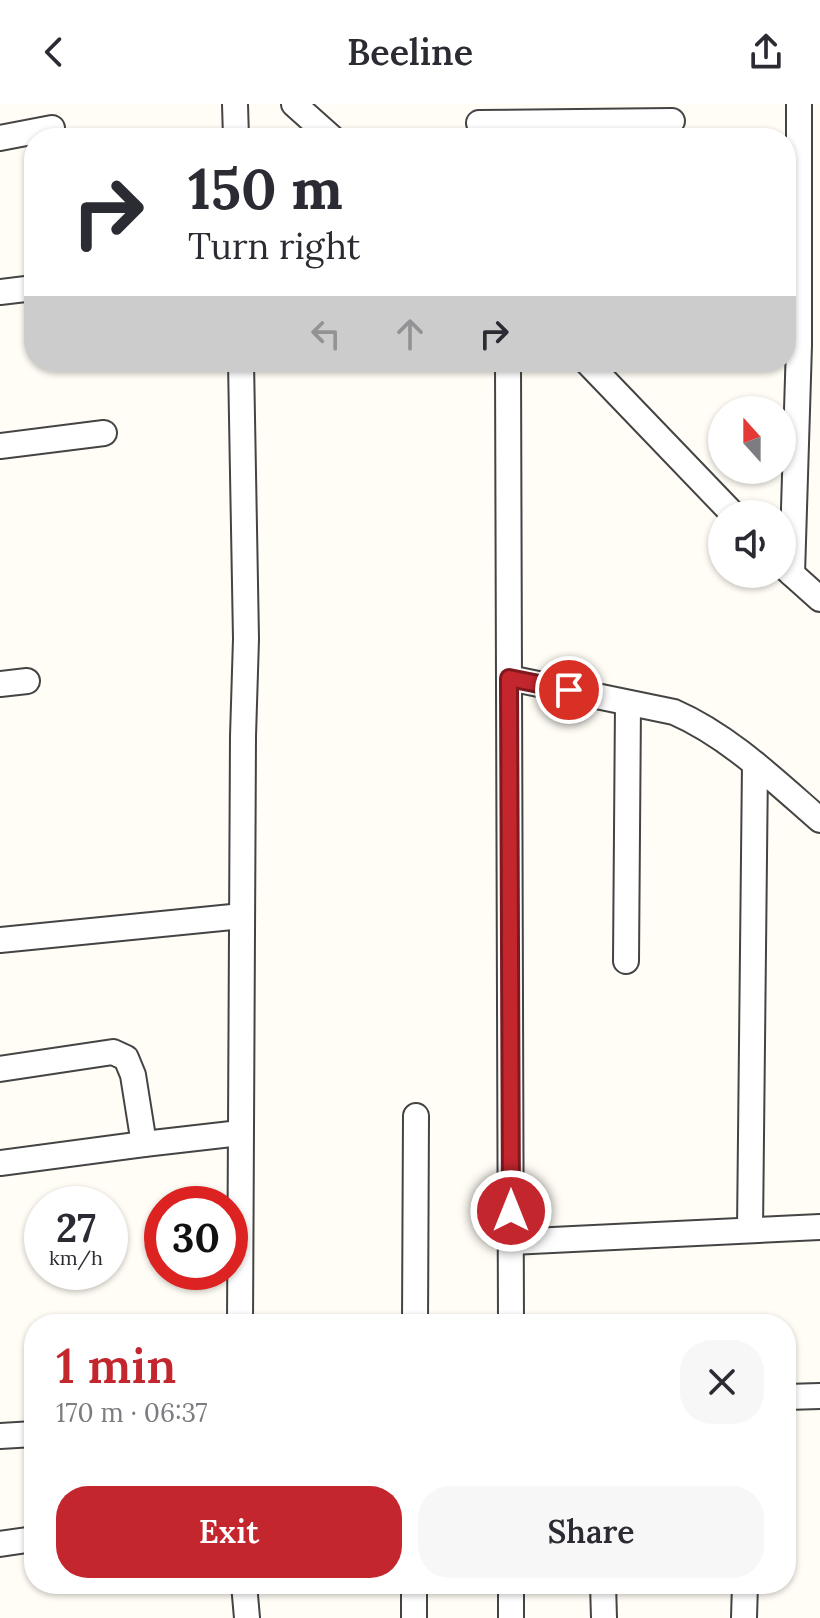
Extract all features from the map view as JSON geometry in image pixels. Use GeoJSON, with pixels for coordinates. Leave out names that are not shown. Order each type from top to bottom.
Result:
{"type":"FeatureCollection","features":[{"type":"Feature","properties":{"kind":"street"},"geometry":{"type":"LineString","coordinates":[[235,104],[236,128]]}},
{"type":"Feature","properties":{"kind":"street"},"geometry":{"type":"LineString","coordinates":[[294,104],[321,128]]}},
{"type":"Feature","properties":{"kind":"street"},"geometry":{"type":"LineString","coordinates":[[791,500],[799,345],[799,104]]}},
{"type":"Feature","properties":{"kind":"street"},"geometry":{"type":"LineString","coordinates":[[479,123],[539,113],[577,128]]}},
{"type":"Feature","properties":{"kind":"street"},"geometry":{"type":"LineString","coordinates":[[586,128],[620,113],[672,121]]}},
{"type":"Feature","properties":{"kind":"street"},"geometry":{"type":"LineString","coordinates":[[0,138],[24,133]]}},
{"type":"Feature","properties":{"kind":"street"},"geometry":{"type":"LineString","coordinates":[[0,292],[24,289]]}},
{"type":"Feature","properties":{"kind":"street"},"geometry":{"type":"LineString","coordinates":[[240,1314],[246,639],[241,372]]}},
{"type":"Feature","properties":{"kind":"street"},"geometry":{"type":"LineString","coordinates":[[508,372],[511,1314]]}},
{"type":"Feature","properties":{"kind":"street"},"geometry":{"type":"LineString","coordinates":[[597,372],[720,500]]}},
{"type":"Feature","properties":{"kind":"street"},"geometry":{"type":"LineString","coordinates":[[0,446],[104,433]]}},
{"type":"Feature","properties":{"kind":"street"},"geometry":{"type":"LineString","coordinates":[[796,578],[820,599]]}},
{"type":"Feature","properties":{"kind":"street"},"geometry":{"type":"LineString","coordinates":[[509,678],[674,712],[698,722],[755,764],[820,820]]}},
{"type":"Feature","properties":{"kind":"street"},"geometry":{"type":"LineString","coordinates":[[0,684],[27,681]]}},
{"type":"Feature","properties":{"kind":"street"},"geometry":{"type":"LineString","coordinates":[[626,961],[628,703]]}},
{"type":"Feature","properties":{"kind":"street"},"geometry":{"type":"LineString","coordinates":[[750,1230],[755,764]]}},
{"type":"Feature","properties":{"kind":"street"},"geometry":{"type":"LineString","coordinates":[[0,940],[242,916]]}},
{"type":"Feature","properties":{"kind":"street"},"geometry":{"type":"LineString","coordinates":[[0,1069],[113,1052],[126,1058],[133,1075],[144,1144]]}},
{"type":"Feature","properties":{"kind":"street"},"geometry":{"type":"LineString","coordinates":[[415,1314],[416,1116]]}},
{"type":"Feature","properties":{"kind":"street"},"geometry":{"type":"LineString","coordinates":[[0,1163],[240,1133]]}},
{"type":"Feature","properties":{"kind":"street"},"geometry":{"type":"LineString","coordinates":[[511,1242],[820,1227]]}},
{"type":"Feature","properties":{"kind":"street"},"geometry":{"type":"LineString","coordinates":[[796,1397],[820,1396]]}},
{"type":"Feature","properties":{"kind":"street"},"geometry":{"type":"LineString","coordinates":[[0,1436],[24,1435]]}},
{"type":"Feature","properties":{"kind":"street"},"geometry":{"type":"LineString","coordinates":[[0,1544],[24,1540]]}},
{"type":"Feature","properties":{"kind":"street"},"geometry":{"type":"LineString","coordinates":[[245,1594],[247,1618]]}},
{"type":"Feature","properties":{"kind":"street"},"geometry":{"type":"LineString","coordinates":[[414,1594],[414,1618]]}},
{"type":"Feature","properties":{"kind":"street"},"geometry":{"type":"LineString","coordinates":[[511,1594],[511,1618]]}},
{"type":"Feature","properties":{"kind":"street"},"geometry":{"type":"LineString","coordinates":[[603,1594],[604,1618]]}},
{"type":"Feature","properties":{"kind":"street"},"geometry":{"type":"LineString","coordinates":[[744,1618],[745,1594]]}},
{"type":"Feature","properties":{"kind":"route"},"geometry":{"type":"LineString","coordinates":[[511,1211],[509,678],[569,690]]}}]}
